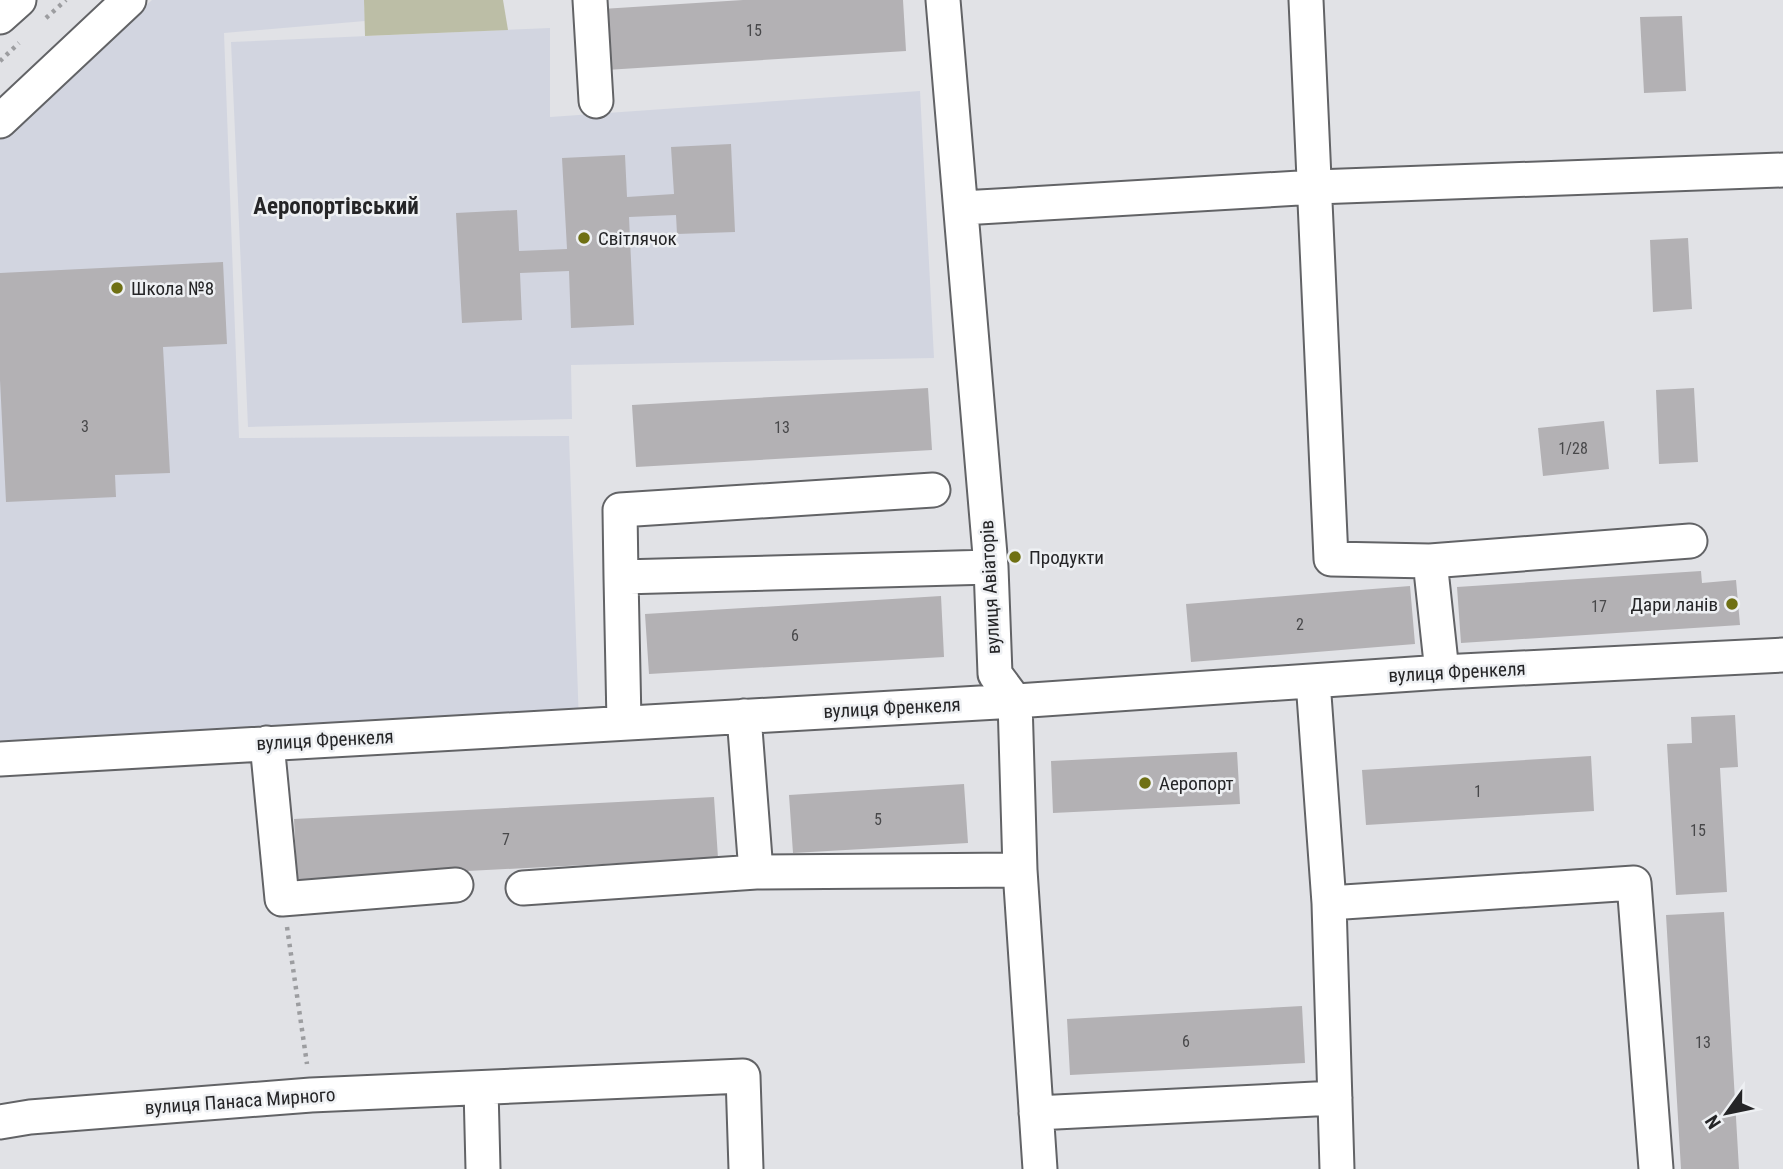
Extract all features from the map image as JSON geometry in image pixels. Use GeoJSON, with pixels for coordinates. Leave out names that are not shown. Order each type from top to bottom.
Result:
{"type":"FeatureCollection","features":[{"type":"Feature","properties":{"kind":"street"},"geometry":{"type":"LineString","coordinates":[[0,17],[19,0]]}},
{"type":"Feature","properties":{"kind":"street"},"geometry":{"type":"LineString","coordinates":[[0,121],[130,0]]}},
{"type":"Feature","properties":{"kind":"street"},"geometry":{"type":"LineString","coordinates":[[590,0],[596,101]]}},
{"type":"Feature","properties":{"kind":"street","name":"вулиця Авіаторів"},"geometry":{"type":"LineString","coordinates":[[943,0],[991,567],[995,674],[1015,701]]}},
{"type":"Feature","properties":{"kind":"street"},"geometry":{"type":"LineString","coordinates":[[1306,0],[1331,559],[1430,561],[1690,541]]}},
{"type":"Feature","properties":{"kind":"street"},"geometry":{"type":"LineString","coordinates":[[962,208],[1316,187],[1783,170]]}},
{"type":"Feature","properties":{"kind":"street"},"geometry":{"type":"LineString","coordinates":[[624,722],[620,510],[933,490]]}},
{"type":"Feature","properties":{"kind":"street"},"geometry":{"type":"LineString","coordinates":[[1430,561],[1443,672]]}},
{"type":"Feature","properties":{"kind":"street"},"geometry":{"type":"LineString","coordinates":[[621,577],[991,567]]}},
{"type":"Feature","properties":{"kind":"street","name":"вулиця Френкеля"},"geometry":{"type":"LineString","coordinates":[[0,759],[1015,701],[1443,672],[1783,655]]}},
{"type":"Feature","properties":{"kind":"street"},"geometry":{"type":"LineString","coordinates":[[1313,681],[1329,903],[1337,1169]]}},
{"type":"Feature","properties":{"kind":"street"},"geometry":{"type":"LineString","coordinates":[[1015,701],[1020,870],[1040,1169]]}},
{"type":"Feature","properties":{"kind":"street"},"geometry":{"type":"LineString","coordinates":[[744,716],[756,872]]}},
{"type":"Feature","properties":{"kind":"street"},"geometry":{"type":"LineString","coordinates":[[267,743],[282,899],[456,885]]}},
{"type":"Feature","properties":{"kind":"street"},"geometry":{"type":"LineString","coordinates":[[523,888],[756,872],[1020,870]]}},
{"type":"Feature","properties":{"kind":"street"},"geometry":{"type":"LineString","coordinates":[[1329,903],[1634,883],[1656,1169]]}},
{"type":"Feature","properties":{"kind":"street","name":"вулиця Панаса Мирного"},"geometry":{"type":"LineString","coordinates":[[0,1122],[30,1117],[311,1095],[743,1076],[746,1169]]}},
{"type":"Feature","properties":{"kind":"street"},"geometry":{"type":"LineString","coordinates":[[481,1088],[483,1169]]}},
{"type":"Feature","properties":{"kind":"street"},"geometry":{"type":"LineString","coordinates":[[1036,1113],[1335,1098]]}},
{"type":"Feature","properties":{"kind":"path"},"geometry":{"type":"LineString","coordinates":[[282,899],[311,1095]]}},
{"type":"Feature","properties":{"kind":"shaded area","name":"Школа №8"},"geometry":{"type":"Polygon","coordinates":[[[152,0],[364,0],[365,21],[224,33],[239,438],[569,436],[579,724],[0,742],[0,140],[152,0]]]}},
{"type":"Feature","properties":{"kind":"shaded area","name":"Світлячок"},"geometry":{"type":"Polygon","coordinates":[[[550,28],[550,117],[920,91],[934,358],[571,365],[572,419],[248,427],[231,42],[550,28]]]}},
{"type":"Feature","properties":{"kind":"green space"},"geometry":{"type":"Polygon","coordinates":[[[364,0],[503,0],[508,30],[365,36],[364,0]]]}},
{"type":"Feature","properties":{"kind":"building"},"geometry":{"type":"Polygon","coordinates":[[[743,0],[903,0],[906,51],[606,70],[602,9],[743,0]]]}},
{"type":"Feature","properties":{"kind":"building"},"geometry":{"type":"Polygon","coordinates":[[[1682,16],[1686,91],[1644,93],[1640,17],[1682,16]]]}},
{"type":"Feature","properties":{"kind":"building"},"geometry":{"type":"Polygon","coordinates":[[[731,144],[735,232],[677,234],[676,215],[629,217],[634,325],[571,328],[569,271],[520,273],[522,320],[462,323],[456,213],[517,210],[519,251],[567,249],[562,158],[625,155],[627,197],[674,194],[671,147],[731,144]]]}},
{"type":"Feature","properties":{"kind":"building"},"geometry":{"type":"Polygon","coordinates":[[[1688,238],[1692,309],[1653,312],[1650,240],[1688,238]]]}},
{"type":"Feature","properties":{"kind":"building"},"geometry":{"type":"Polygon","coordinates":[[[223,262],[227,344],[163,347],[170,473],[115,475],[116,497],[6,502],[0,380],[0,273],[223,262]]]}},
{"type":"Feature","properties":{"kind":"building"},"geometry":{"type":"Polygon","coordinates":[[[928,388],[932,450],[636,467],[632,405],[928,388]]]}},
{"type":"Feature","properties":{"kind":"building"},"geometry":{"type":"Polygon","coordinates":[[[1694,388],[1698,462],[1659,464],[1656,390],[1694,388]]]}},
{"type":"Feature","properties":{"kind":"building"},"geometry":{"type":"Polygon","coordinates":[[[1604,421],[1609,469],[1543,476],[1538,428],[1604,421]]]}},
{"type":"Feature","properties":{"kind":"building"},"geometry":{"type":"Polygon","coordinates":[[[1701,571],[1702,583],[1736,580],[1740,625],[1461,643],[1457,587],[1701,571]]]}},
{"type":"Feature","properties":{"kind":"building"},"geometry":{"type":"Polygon","coordinates":[[[1410,586],[1415,644],[1191,662],[1186,604],[1410,586]]]}},
{"type":"Feature","properties":{"kind":"building"},"geometry":{"type":"Polygon","coordinates":[[[941,596],[944,657],[649,674],[645,614],[941,596]]]}},
{"type":"Feature","properties":{"kind":"building"},"geometry":{"type":"Polygon","coordinates":[[[1735,715],[1738,767],[1720,768],[1727,892],[1676,895],[1667,744],[1692,743],[1691,717],[1735,715]]]}},
{"type":"Feature","properties":{"kind":"building","name":"Аеропорт"},"geometry":{"type":"Polygon","coordinates":[[[1237,752],[1240,804],[1053,813],[1051,761],[1237,752]]]}},
{"type":"Feature","properties":{"kind":"building"},"geometry":{"type":"Polygon","coordinates":[[[1591,756],[1594,811],[1366,825],[1362,770],[1591,756]]]}},
{"type":"Feature","properties":{"kind":"building"},"geometry":{"type":"Polygon","coordinates":[[[964,784],[968,843],[793,853],[789,795],[964,784]]]}},
{"type":"Feature","properties":{"kind":"building"},"geometry":{"type":"Polygon","coordinates":[[[714,797],[718,858],[297,880],[294,819],[714,797]]]}},
{"type":"Feature","properties":{"kind":"building"},"geometry":{"type":"Polygon","coordinates":[[[1724,912],[1739,1169],[1681,1169],[1666,915],[1724,912]]]}},
{"type":"Feature","properties":{"kind":"building"},"geometry":{"type":"Polygon","coordinates":[[[1302,1006],[1305,1063],[1070,1075],[1067,1019],[1302,1006]]]}},
{"type":"Feature","properties":{"kind":"place","name":"Світлячок"},"geometry":{"type":"Point","coordinates":[584,238]}},
{"type":"Feature","properties":{"kind":"place","name":"Школа №8"},"geometry":{"type":"Point","coordinates":[117,288]}},
{"type":"Feature","properties":{"kind":"place","name":"Продукти"},"geometry":{"type":"Point","coordinates":[1015,557]}},
{"type":"Feature","properties":{"kind":"place","name":"Дари ланів"},"geometry":{"type":"Point","coordinates":[1732,604]}},
{"type":"Feature","properties":{"kind":"place","name":"Аеропорт"},"geometry":{"type":"Point","coordinates":[1145,783]}},
{"type":"Feature","properties":{"kind":"district","name":"Аеропортівський"},"geometry":{"type":"Point","coordinates":[336,206]}}]}
